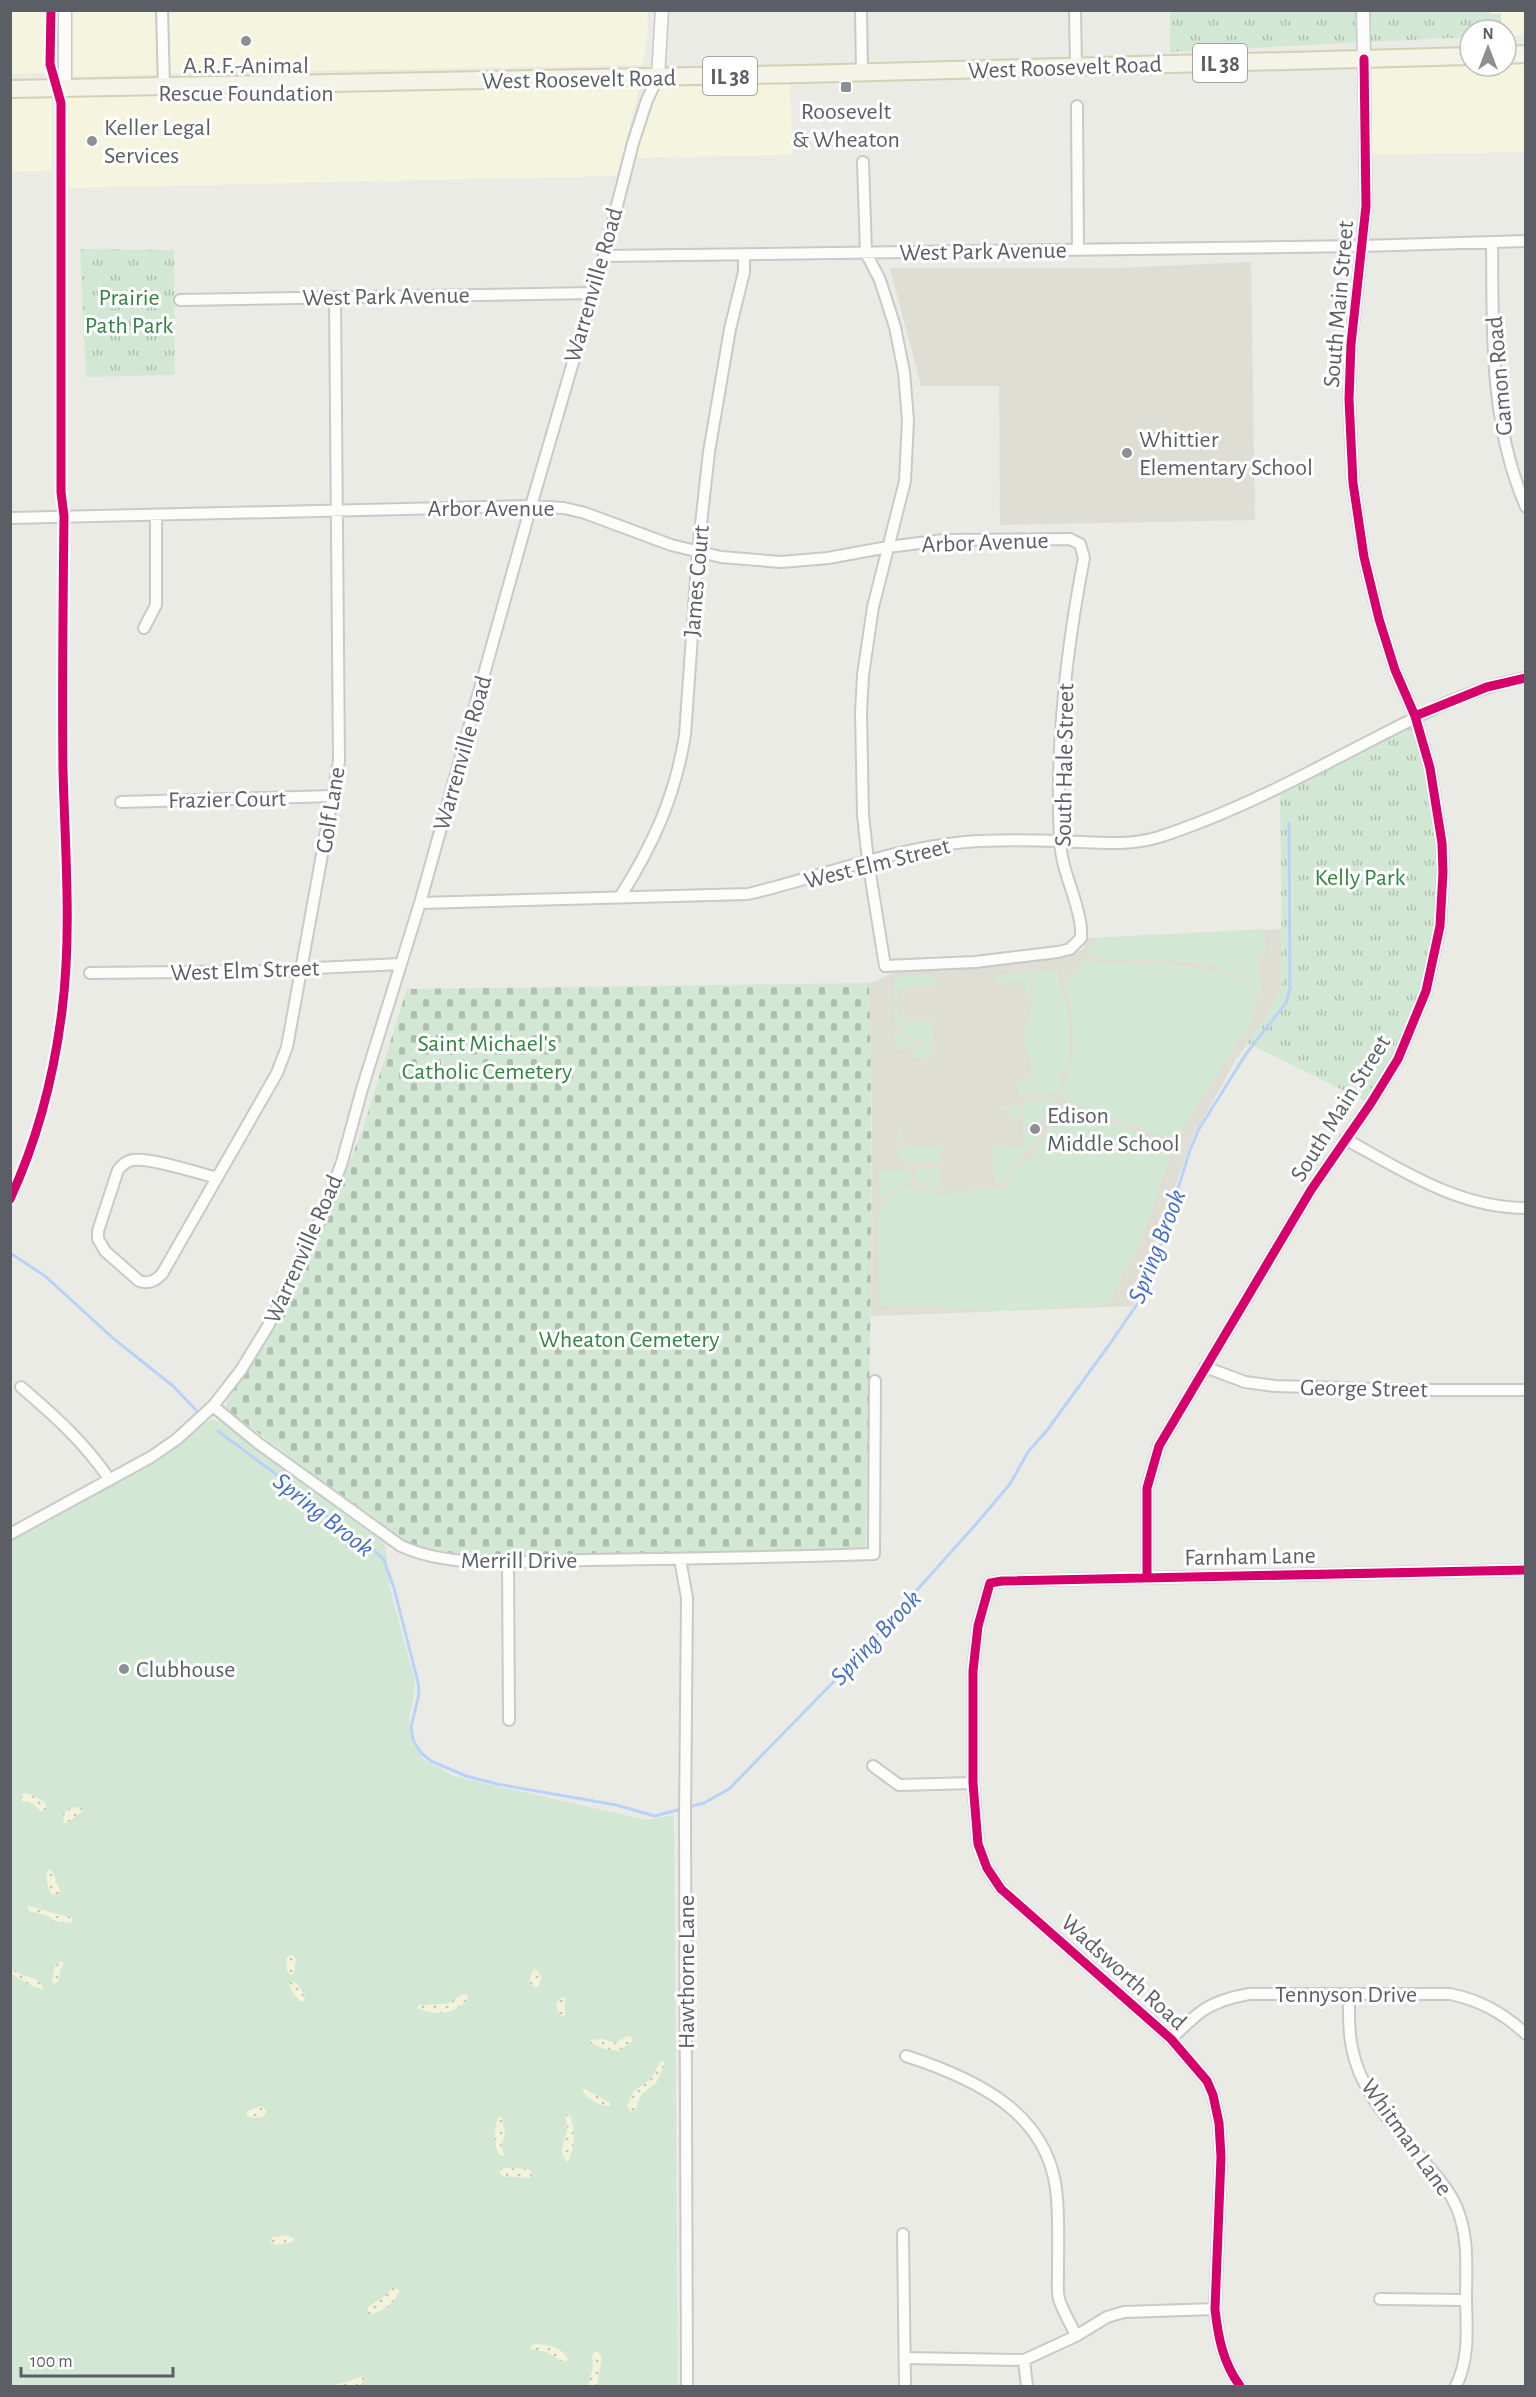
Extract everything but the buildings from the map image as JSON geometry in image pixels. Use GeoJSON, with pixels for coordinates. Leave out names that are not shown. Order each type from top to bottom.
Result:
{"type":"FeatureCollection","features":[{"type":"Feature","properties":{"kind":"main road","name":"IL 38"},"geometry":{"type":"LineString","coordinates":[[1364,59],[1458,56]]}},
{"type":"Feature","properties":{"kind":"main road","name":"West Roosevelt Road"},"geometry":{"type":"LineString","coordinates":[[10,89],[862,73],[1364,59]]}},
{"type":"Feature","properties":{"kind":"street"},"geometry":{"type":"LineString","coordinates":[[65,10],[65,88]]}},
{"type":"Feature","properties":{"kind":"street"},"geometry":{"type":"LineString","coordinates":[[162,10],[164,86]]}},
{"type":"Feature","properties":{"kind":"street"},"geometry":{"type":"LineString","coordinates":[[658,77],[662,10]]}},
{"type":"Feature","properties":{"kind":"street"},"geometry":{"type":"LineString","coordinates":[[861,10],[862,73]]}},
{"type":"Feature","properties":{"kind":"street"},"geometry":{"type":"LineString","coordinates":[[1076,10],[1076,67]]}},
{"type":"Feature","properties":{"kind":"street","name":"South Main Street"},"geometry":{"type":"LineString","coordinates":[[1148,1578],[1146,1499],[1150,1472],[1159,1446],[1311,1190],[1387,1079],[1410,1034],[1426,991],[1437,945],[1443,899],[1442,843],[1430,768],[1415,716],[1395,670],[1379,619],[1364,557],[1353,483],[1349,399],[1351,344],[1367,183],[1363,10]]}},
{"type":"Feature","properties":{"kind":"street","name":"Warrenville Road"},"geometry":{"type":"LineString","coordinates":[[10,1534],[110,1480],[177,1439],[213,1407],[241,1370],[268,1326],[322,1217],[342,1162],[420,903],[531,506],[604,256],[633,143],[647,100],[658,77]]}},
{"type":"Feature","properties":{"kind":"street"},"geometry":{"type":"LineString","coordinates":[[1077,106],[1078,250]]}},
{"type":"Feature","properties":{"kind":"street"},"geometry":{"type":"LineString","coordinates":[[863,162],[866,253],[880,279],[895,327],[904,372],[908,420],[905,481],[873,607],[861,703],[861,783],[868,861]]}},
{"type":"Feature","properties":{"kind":"street","name":"West Park Avenue"},"geometry":{"type":"LineString","coordinates":[[604,256],[1362,246],[1526,241]]}},
{"type":"Feature","properties":{"kind":"street","name":"Gamon Road"},"geometry":{"type":"LineString","coordinates":[[1492,242],[1493,359],[1498,414],[1506,452],[1526,507]]}},
{"type":"Feature","properties":{"kind":"street","name":"James Court"},"geometry":{"type":"LineString","coordinates":[[620,897],[662,822],[681,761],[685,735],[698,551],[717,402],[730,329],[744,272],[744,255]]}},
{"type":"Feature","properties":{"kind":"street","name":"West Park Avenue"},"geometry":{"type":"LineString","coordinates":[[180,300],[592,293]]}},
{"type":"Feature","properties":{"kind":"street","name":"Golf Lane"},"geometry":{"type":"LineString","coordinates":[[217,1178],[138,1160],[123,1164],[118,1170],[98,1231],[98,1239],[105,1251],[139,1281],[151,1282],[162,1274],[278,1073],[287,1047],[339,761],[334,297]]}},
{"type":"Feature","properties":{"kind":"street","name":"Arbor Avenue"},"geometry":{"type":"LineString","coordinates":[[10,518],[531,506],[564,508],[585,513],[671,545],[738,559],[781,562],[828,558],[888,547],[972,539],[1070,540]]}},
{"type":"Feature","properties":{"kind":"street"},"geometry":{"type":"LineString","coordinates":[[144,628],[156,605],[156,515]]}},
{"type":"Feature","properties":{"kind":"street","name":"South Hale Street"},"geometry":{"type":"LineString","coordinates":[[868,861],[885,966],[975,962],[1070,949],[1081,938],[1081,928],[1064,869],[1060,841],[1059,752],[1063,688],[1084,558],[1080,544],[1070,540]]}},
{"type":"Feature","properties":{"kind":"street","name":"West Elm Street"},"geometry":{"type":"LineString","coordinates":[[420,903],[748,894],[799,882],[868,861],[964,842],[1009,840],[1115,844],[1138,842],[1175,831],[1272,791],[1415,716],[1487,687],[1526,678]]}},
{"type":"Feature","properties":{"kind":"street","name":"Frazier Court"},"geometry":{"type":"LineString","coordinates":[[121,802],[333,796]]}},
{"type":"Feature","properties":{"kind":"street","name":"West Elm Street"},"geometry":{"type":"LineString","coordinates":[[90,973],[289,971],[400,964]]}},
{"type":"Feature","properties":{"kind":"street"},"geometry":{"type":"LineString","coordinates":[[1345,1139],[1420,1180],[1451,1194],[1496,1206],[1526,1208]]}},
{"type":"Feature","properties":{"kind":"street","name":"George Street"},"geometry":{"type":"LineString","coordinates":[[1205,1367],[1245,1382],[1275,1386],[1408,1390],[1526,1390]]}},
{"type":"Feature","properties":{"kind":"street","name":"Merrill Drive"},"geometry":{"type":"LineString","coordinates":[[213,1407],[258,1443],[401,1546],[436,1559],[508,1561],[874,1554],[875,1381]]}},
{"type":"Feature","properties":{"kind":"street"},"geometry":{"type":"LineString","coordinates":[[21,1387],[76,1436],[90,1451],[110,1480]]}},
{"type":"Feature","properties":{"kind":"street","name":"Hawthorne Lane"},"geometry":{"type":"LineString","coordinates":[[680,1559],[687,1598],[685,1798],[687,2386]]}},
{"type":"Feature","properties":{"kind":"street"},"geometry":{"type":"LineString","coordinates":[[508,1561],[508,1720]]}},
{"type":"Feature","properties":{"kind":"street","name":"Farnham Lane"},"geometry":{"type":"LineString","coordinates":[[985,1596],[990,1583],[1002,1581],[1526,1570]]}},
{"type":"Feature","properties":{"kind":"street","name":"Wadsworth Road"},"geometry":{"type":"LineString","coordinates":[[985,1596],[976,1638],[973,1671],[974,1783],[978,1844],[987,1868],[1001,1889],[1171,2039],[1207,2080],[1219,2123],[1221,2157],[1215,2309],[1220,2345],[1240,2386]]}},
{"type":"Feature","properties":{"kind":"street"},"geometry":{"type":"LineString","coordinates":[[873,1766],[899,1785],[974,1783]]}},
{"type":"Feature","properties":{"kind":"street","name":"Tennyson Drive"},"geometry":{"type":"LineString","coordinates":[[1171,2039],[1200,2010],[1231,1997],[1249,1994],[1442,1994],[1466,1997],[1493,2008],[1526,2034]]}},
{"type":"Feature","properties":{"kind":"street","name":"Whitman Lane"},"geometry":{"type":"LineString","coordinates":[[1349,1994],[1352,2050],[1366,2087],[1382,2111],[1440,2180],[1457,2208],[1465,2235],[1466,2353],[1456,2386]]}},
{"type":"Feature","properties":{"kind":"street"},"geometry":{"type":"LineString","coordinates":[[906,2056],[956,2073],[991,2093],[1026,2121],[1041,2141],[1056,2183],[1058,2298],[1076,2336]]}},
{"type":"Feature","properties":{"kind":"street"},"geometry":{"type":"LineString","coordinates":[[903,2234],[904,2386]]}},
{"type":"Feature","properties":{"kind":"street"},"geometry":{"type":"LineString","coordinates":[[1380,2299],[1466,2300]]}},
{"type":"Feature","properties":{"kind":"street"},"geometry":{"type":"LineString","coordinates":[[905,2358],[1024,2360],[1076,2336],[1107,2317],[1124,2312],[1215,2309]]}},
{"type":"Feature","properties":{"kind":"street"},"geometry":{"type":"LineString","coordinates":[[1024,2360],[1028,2386]]}},
{"type":"Feature","properties":{"kind":"shaded area"},"geometry":{"type":"Polygon","coordinates":[[[10,11],[56,11],[55,73],[11,74],[10,11]]]}},
{"type":"Feature","properties":{"kind":"shaded area"},"geometry":{"type":"Polygon","coordinates":[[[68,11],[158,11],[159,74],[70,77],[68,11]]]}},
{"type":"Feature","properties":{"kind":"shaded area"},"geometry":{"type":"Polygon","coordinates":[[[166,11],[648,11],[647,42],[642,65],[167,73],[166,11]]]}},
{"type":"Feature","properties":{"kind":"shaded area"},"geometry":{"type":"Polygon","coordinates":[[[1490,11],[1525,11],[1525,35],[1518,35],[1518,18],[1501,18],[1501,14],[1490,14],[1490,11]]]}},
{"type":"Feature","properties":{"kind":"shaded area"},"geometry":{"type":"Polygon","coordinates":[[[1518,64],[1525,64],[1525,152],[1360,155],[1358,67],[1458,66],[1458,78],[1518,78],[1518,64]]]}},
{"type":"Feature","properties":{"kind":"shaded area"},"geometry":{"type":"Polygon","coordinates":[[[790,82],[793,155],[635,158],[660,85],[790,82]]]}},
{"type":"Feature","properties":{"kind":"shaded area"},"geometry":{"type":"Polygon","coordinates":[[[640,86],[617,176],[69,188],[68,97],[640,86]]]}},
{"type":"Feature","properties":{"kind":"shaded area"},"geometry":{"type":"Polygon","coordinates":[[[10,99],[52,99],[52,171],[11,172],[10,99]]]}},
{"type":"Feature","properties":{"kind":"shaded area","name":"Whittier Elementary School"},"geometry":{"type":"Polygon","coordinates":[[[1251,262],[1255,520],[1000,525],[999,386],[921,386],[890,268],[1121,268],[1251,262]]]}},
{"type":"Feature","properties":{"kind":"shaded area","name":"Edison Middle School"},"geometry":{"type":"Polygon","coordinates":[[[1283,929],[1282,987],[1269,1013],[1235,1061],[1192,1139],[1133,1306],[871,1316],[872,1119],[869,984],[897,971],[987,965],[1081,951],[1089,938],[1283,929]]]}},
{"type":"Feature","properties":{"kind":"green space"},"geometry":{"type":"Polygon","coordinates":[[[1170,11],[1490,11],[1490,14],[1501,14],[1501,18],[1458,18],[1458,38],[1170,52],[1170,11]]]}},
{"type":"Feature","properties":{"kind":"green space","name":"Prairie Path Park"},"geometry":{"type":"Polygon","coordinates":[[[80,249],[174,250],[175,375],[86,377],[80,249]]]}},
{"type":"Feature","properties":{"kind":"green space","name":"Kelly Park"},"geometry":{"type":"Polygon","coordinates":[[[1413,722],[1426,777],[1436,842],[1435,904],[1431,936],[1417,997],[1394,1055],[1367,1102],[1247,1043],[1269,1013],[1282,986],[1280,794],[1413,722]]]}},
{"type":"Feature","properties":{"kind":"green space"},"geometry":{"type":"Polygon","coordinates":[[[1264,929],[1266,953],[1259,954],[1261,999],[1251,984],[1235,973],[1214,966],[1190,962],[1100,959],[1089,949],[1094,938],[1264,929]]]}},
{"type":"Feature","properties":{"kind":"green space"},"geometry":{"type":"Polygon","coordinates":[[[1086,961],[1163,964],[1206,969],[1225,973],[1241,980],[1251,988],[1255,1003],[1252,1019],[1176,1138],[1164,1137],[1061,1099],[1073,1058],[1072,1012],[1065,985],[1086,961]]]}},
{"type":"Feature","properties":{"kind":"green space"},"geometry":{"type":"Polygon","coordinates":[[[1058,969],[1059,983],[1069,1021],[1066,1072],[1061,1072],[1058,1080],[1062,1082],[1057,1094],[1029,1096],[1031,1066],[1023,1037],[1032,1007],[1032,972],[1058,969]]]}},
{"type":"Feature","properties":{"kind":"green space"},"geometry":{"type":"Polygon","coordinates":[[[1029,972],[1030,995],[1026,995],[1025,982],[996,984],[995,976],[1029,972]]]}},
{"type":"Feature","properties":{"kind":"green space"},"geometry":{"type":"Polygon","coordinates":[[[929,975],[936,979],[937,985],[897,990],[898,1003],[894,1003],[894,981],[898,976],[929,975]]]}},
{"type":"Feature","properties":{"kind":"green space","name":"Wheaton Cemetery"},"geometry":{"type":"Polygon","coordinates":[[[869,983],[871,1195],[866,1547],[805,1552],[461,1556],[434,1553],[413,1546],[395,1536],[229,1411],[226,1406],[229,1395],[261,1350],[293,1292],[333,1206],[363,1128],[407,989],[869,983]]]}},
{"type":"Feature","properties":{"kind":"green space"},"geometry":{"type":"Polygon","coordinates":[[[894,1009],[898,1009],[899,1022],[932,1020],[934,1053],[921,1041],[902,1032],[895,1020],[894,1009]]]}},
{"type":"Feature","properties":{"kind":"green space"},"geometry":{"type":"Polygon","coordinates":[[[894,1031],[928,1049],[932,1061],[930,1057],[915,1058],[914,1048],[896,1049],[894,1031]]]}},
{"type":"Feature","properties":{"kind":"green space"},"geometry":{"type":"Polygon","coordinates":[[[1030,1079],[1027,1096],[1019,1096],[1018,1080],[1030,1079]]]}},
{"type":"Feature","properties":{"kind":"green space"},"geometry":{"type":"Polygon","coordinates":[[[1048,1100],[1053,1104],[1048,1116],[1044,1115],[1041,1121],[1045,1123],[1036,1143],[1019,1159],[1002,1184],[995,1185],[993,1148],[1024,1146],[1022,1112],[1027,1102],[1048,1100]]]}},
{"type":"Feature","properties":{"kind":"green space"},"geometry":{"type":"Polygon","coordinates":[[[1059,1104],[1166,1142],[1172,1151],[1144,1233],[1108,1304],[1005,1311],[880,1305],[878,1220],[882,1205],[888,1197],[896,1190],[906,1187],[941,1194],[987,1188],[1005,1190],[1015,1170],[1035,1155],[1059,1104]]]}},
{"type":"Feature","properties":{"kind":"green space"},"geometry":{"type":"Polygon","coordinates":[[[1020,1106],[1020,1117],[1012,1117],[1011,1109],[997,1110],[997,1107],[1020,1106]]]}},
{"type":"Feature","properties":{"kind":"green space"},"geometry":{"type":"Polygon","coordinates":[[[899,1122],[901,1148],[939,1146],[940,1163],[906,1162],[899,1156],[899,1122]]]}},
{"type":"Feature","properties":{"kind":"green space"},"geometry":{"type":"Polygon","coordinates":[[[938,1168],[940,1188],[931,1189],[916,1180],[915,1172],[918,1169],[938,1168]]]}},
{"type":"Feature","properties":{"kind":"green space"},"geometry":{"type":"Polygon","coordinates":[[[908,1169],[911,1172],[911,1181],[895,1187],[880,1200],[879,1170],[908,1169]]]}},
{"type":"Feature","properties":{"kind":"green space"},"geometry":{"type":"Polygon","coordinates":[[[212,1420],[224,1423],[385,1543],[390,1589],[415,1680],[409,1717],[411,1741],[423,1759],[453,1776],[647,1820],[674,1815],[678,2386],[11,2386],[11,1541],[162,1456],[204,1423],[212,1420]]]}},
{"type":"Feature","properties":{"kind":"sand"},"geometry":{"type":"Polygon","coordinates":[[[24,1793],[45,1802],[47,1810],[41,1811],[33,1804],[22,1801],[21,1797],[24,1793]]]}},
{"type":"Feature","properties":{"kind":"sand"},"geometry":{"type":"Polygon","coordinates":[[[71,1807],[81,1808],[83,1811],[64,1823],[63,1815],[71,1807]]]}},
{"type":"Feature","properties":{"kind":"sand"},"geometry":{"type":"Polygon","coordinates":[[[50,1869],[60,1891],[57,1895],[51,1894],[46,1877],[50,1869]]]}},
{"type":"Feature","properties":{"kind":"sand"},"geometry":{"type":"Polygon","coordinates":[[[28,1906],[71,1917],[73,1920],[70,1923],[55,1921],[46,1915],[28,1911],[28,1906]]]}},
{"type":"Feature","properties":{"kind":"sand"},"geometry":{"type":"Polygon","coordinates":[[[292,1955],[296,1959],[294,1973],[290,1975],[287,1971],[286,1958],[292,1955]]]}},
{"type":"Feature","properties":{"kind":"sand"},"geometry":{"type":"Polygon","coordinates":[[[62,1961],[64,1964],[60,1970],[59,1981],[54,1984],[52,1980],[55,1966],[62,1961]]]}},
{"type":"Feature","properties":{"kind":"sand"},"geometry":{"type":"Polygon","coordinates":[[[10,1968],[19,1974],[37,1980],[43,1989],[17,1978],[11,1973],[10,1968]]]}},
{"type":"Feature","properties":{"kind":"sand"},"geometry":{"type":"Polygon","coordinates":[[[533,1969],[539,1972],[541,1978],[539,1986],[535,1988],[529,1982],[533,1969]]]}},
{"type":"Feature","properties":{"kind":"sand"},"geometry":{"type":"Polygon","coordinates":[[[292,1981],[302,1991],[305,1999],[303,2002],[290,1988],[289,1983],[292,1981]]]}},
{"type":"Feature","properties":{"kind":"sand"},"geometry":{"type":"Polygon","coordinates":[[[464,1994],[468,1995],[462,2005],[444,2013],[417,2008],[419,2005],[447,2004],[464,1994]]]}},
{"type":"Feature","properties":{"kind":"sand"},"geometry":{"type":"Polygon","coordinates":[[[565,1997],[565,2015],[562,2016],[555,2006],[565,1997]]]}},
{"type":"Feature","properties":{"kind":"sand"},"geometry":{"type":"Polygon","coordinates":[[[627,2036],[632,2037],[633,2041],[619,2051],[590,2043],[591,2040],[602,2039],[616,2043],[627,2036]]]}},
{"type":"Feature","properties":{"kind":"sand"},"geometry":{"type":"Polygon","coordinates":[[[661,2061],[665,2063],[656,2083],[642,2094],[636,2108],[630,2112],[627,2105],[633,2092],[651,2079],[661,2061]]]}},
{"type":"Feature","properties":{"kind":"sand"},"geometry":{"type":"Polygon","coordinates":[[[582,2089],[610,2103],[611,2106],[594,2102],[582,2089]]]}},
{"type":"Feature","properties":{"kind":"sand"},"geometry":{"type":"Polygon","coordinates":[[[262,2106],[267,2111],[263,2117],[246,2116],[248,2110],[262,2106]]]}},
{"type":"Feature","properties":{"kind":"sand"},"geometry":{"type":"Polygon","coordinates":[[[569,2114],[573,2124],[574,2138],[572,2152],[567,2162],[562,2154],[562,2146],[567,2128],[565,2116],[569,2114]]]}},
{"type":"Feature","properties":{"kind":"sand"},"geometry":{"type":"Polygon","coordinates":[[[499,2116],[502,2118],[505,2134],[501,2146],[504,2155],[501,2157],[496,2148],[495,2137],[499,2116]]]}},
{"type":"Feature","properties":{"kind":"sand"},"geometry":{"type":"Polygon","coordinates":[[[503,2168],[529,2169],[533,2174],[529,2178],[502,2176],[499,2170],[503,2168]]]}},
{"type":"Feature","properties":{"kind":"sand"},"geometry":{"type":"Polygon","coordinates":[[[286,2235],[294,2238],[293,2242],[275,2245],[270,2242],[272,2237],[286,2235]]]}},
{"type":"Feature","properties":{"kind":"sand"},"geometry":{"type":"Polygon","coordinates":[[[393,2287],[399,2290],[395,2299],[383,2309],[368,2315],[368,2307],[386,2295],[393,2287]]]}},
{"type":"Feature","properties":{"kind":"sand"},"geometry":{"type":"Polygon","coordinates":[[[535,2344],[559,2350],[568,2360],[563,2362],[547,2352],[530,2349],[535,2344]]]}},
{"type":"Feature","properties":{"kind":"sand"},"geometry":{"type":"Polygon","coordinates":[[[595,2352],[602,2357],[597,2386],[588,2386],[593,2367],[592,2355],[595,2352]]]}},
{"type":"Feature","properties":{"kind":"sand"},"geometry":{"type":"Polygon","coordinates":[[[360,2377],[365,2379],[359,2386],[333,2386],[360,2377]]]}},
{"type":"Feature","properties":{"kind":"waterway","name":"Spring Brook"},"geometry":{"type":"LineString","coordinates":[[218,1431],[297,1490],[321,1512],[366,1542],[384,1560],[394,1588],[418,1682],[419,1694],[411,1727],[413,1740],[421,1753],[431,1761],[466,1776],[497,1784],[616,1805],[655,1816],[704,1803],[729,1789],[849,1666],[1010,1484],[1028,1452],[1048,1429],[1140,1300],[1153,1269],[1190,1150],[1199,1129],[1246,1054],[1286,1003],[1290,989],[1289,823]]}},
{"type":"Feature","properties":{"kind":"waterway","name":"Spring Brook"},"geometry":{"type":"LineString","coordinates":[[10,1253],[45,1276],[114,1339],[173,1386],[196,1410]]}},
{"type":"Feature","properties":{"kind":"cycle path"},"geometry":{"type":"LineString","coordinates":[[10,1199],[36,1131],[49,1083],[62,1011],[67,952],[63,770],[64,516],[61,492],[61,103],[50,64],[51,10]]}},
{"type":"Feature","properties":{"kind":"cycle path"},"geometry":{"type":"LineString","coordinates":[[1147,1578],[1147,1488],[1159,1446],[1311,1190],[1371,1103],[1398,1059],[1426,991],[1440,926],[1442,843],[1430,768],[1415,716],[1395,670],[1379,619],[1364,557],[1353,483],[1349,399],[1351,344],[1366,206],[1364,59]]}},
{"type":"Feature","properties":{"kind":"cycle path"},"geometry":{"type":"LineString","coordinates":[[1415,716],[1487,687],[1526,678]]}},
{"type":"Feature","properties":{"kind":"cycle path"},"geometry":{"type":"LineString","coordinates":[[1240,2386],[1229,2368],[1222,2349],[1215,2309],[1221,2157],[1219,2123],[1213,2095],[1207,2081],[1171,2039],[1001,1889],[987,1868],[978,1844],[973,1783],[973,1671],[978,1626],[990,1583],[1526,1570]]}},
{"type":"Feature","properties":{"kind":"place","name":"A.R.F.-Animal Rescue Foundation"},"geometry":{"type":"Point","coordinates":[246,41]}},
{"type":"Feature","properties":{"kind":"place","name":"Roosevelt & Wheaton"},"geometry":{"type":"Point","coordinates":[846,87]}},
{"type":"Feature","properties":{"kind":"place","name":"Keller Legal Services"},"geometry":{"type":"Point","coordinates":[92,141]}},
{"type":"Feature","properties":{"kind":"place","name":"Whittier Elementary School"},"geometry":{"type":"Point","coordinates":[1127,453]}},
{"type":"Feature","properties":{"kind":"place","name":"Edison Middle School"},"geometry":{"type":"Point","coordinates":[1035,1129]}},
{"type":"Feature","properties":{"kind":"place","name":"Clubhouse"},"geometry":{"type":"Point","coordinates":[124,1669]}},
{"type":"Feature","properties":{"kind":"park label","name":"Saint Michael's Catholic Cemetery"},"geometry":{"type":"Point","coordinates":[487,1057]}}]}
